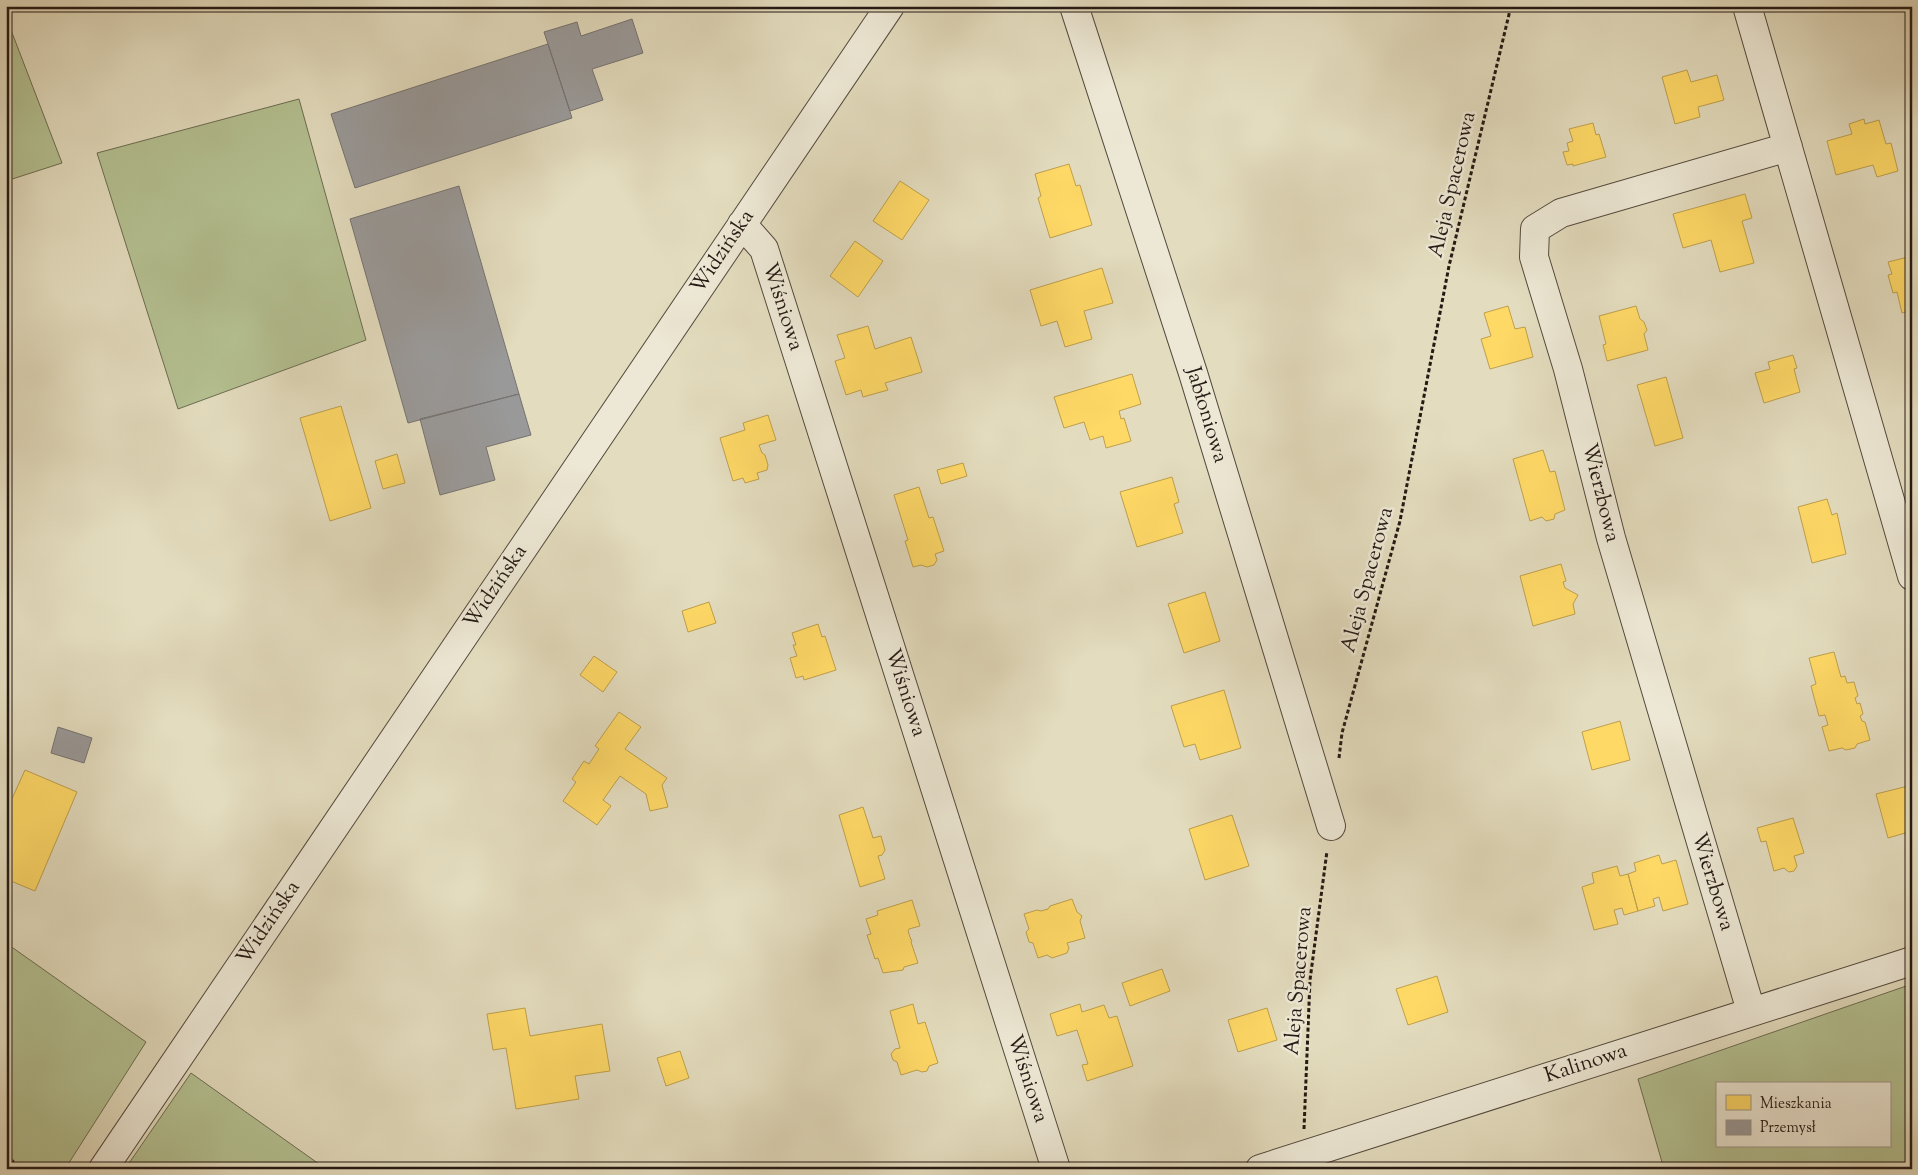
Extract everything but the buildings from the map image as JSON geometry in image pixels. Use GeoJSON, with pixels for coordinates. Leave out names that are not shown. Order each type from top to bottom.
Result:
{"type":"FeatureCollection","features":[{"type":"Feature","properties":{"kind":"street","name":"Widzińska"},"geometry":{"type":"LineString","coordinates":[[103,1169],[890,6]]}},
{"type":"Feature","properties":{"kind":"street","name":"Jabłoniowa"},"geometry":{"type":"LineString","coordinates":[[1074,6],[1193,373],[1331,826]]}},
{"type":"Feature","properties":{"kind":"street"},"geometry":{"type":"LineString","coordinates":[[1747,6],[1912,576]]}},
{"type":"Feature","properties":{"kind":"street","name":"Wierzbowa"},"geometry":{"type":"LineString","coordinates":[[1751,1011],[1611,538],[1568,369],[1534,257],[1536,230],[1561,213],[1788,147]]}},
{"type":"Feature","properties":{"kind":"street","name":"Wiśniowa"},"geometry":{"type":"LineString","coordinates":[[742,224],[764,249],[1056,1169]]}},
{"type":"Feature","properties":{"kind":"street","name":"Kalinowa"},"geometry":{"type":"LineString","coordinates":[[1260,1169],[1912,961]]}},
{"type":"Feature","properties":{"kind":"path","name":"Aleja Spacerowa"},"geometry":{"type":"LineString","coordinates":[[1339,761],[1342,733],[1400,521],[1449,266],[1511,6]]}},
{"type":"Feature","properties":{"kind":"path","name":"Aleja Spacerowa"},"geometry":{"type":"LineString","coordinates":[[1302,1155],[1310,980],[1331,826]]}},
{"type":"Feature","properties":{"kind":"path"},"geometry":{"type":"LineString","coordinates":[[6,1156],[21,1169]]}},
{"type":"Feature","properties":{"kind":"green space"},"geometry":{"type":"Polygon","coordinates":[[[6,17],[62,163],[6,181],[6,17]]]}},
{"type":"Feature","properties":{"kind":"green space"},"geometry":{"type":"Polygon","coordinates":[[[299,99],[366,340],[178,409],[97,153],[299,99]]]}},
{"type":"Feature","properties":{"kind":"green space"},"geometry":{"type":"Polygon","coordinates":[[[6,943],[146,1042],[65,1169],[6,1169],[6,943]]]}},
{"type":"Feature","properties":{"kind":"green space"},"geometry":{"type":"Polygon","coordinates":[[[1912,984],[1912,1169],[1664,1169],[1638,1079],[1912,984]]]}},
{"type":"Feature","properties":{"kind":"green space"},"geometry":{"type":"Polygon","coordinates":[[[191,1073],[326,1169],[125,1169],[191,1073]]]}}]}
